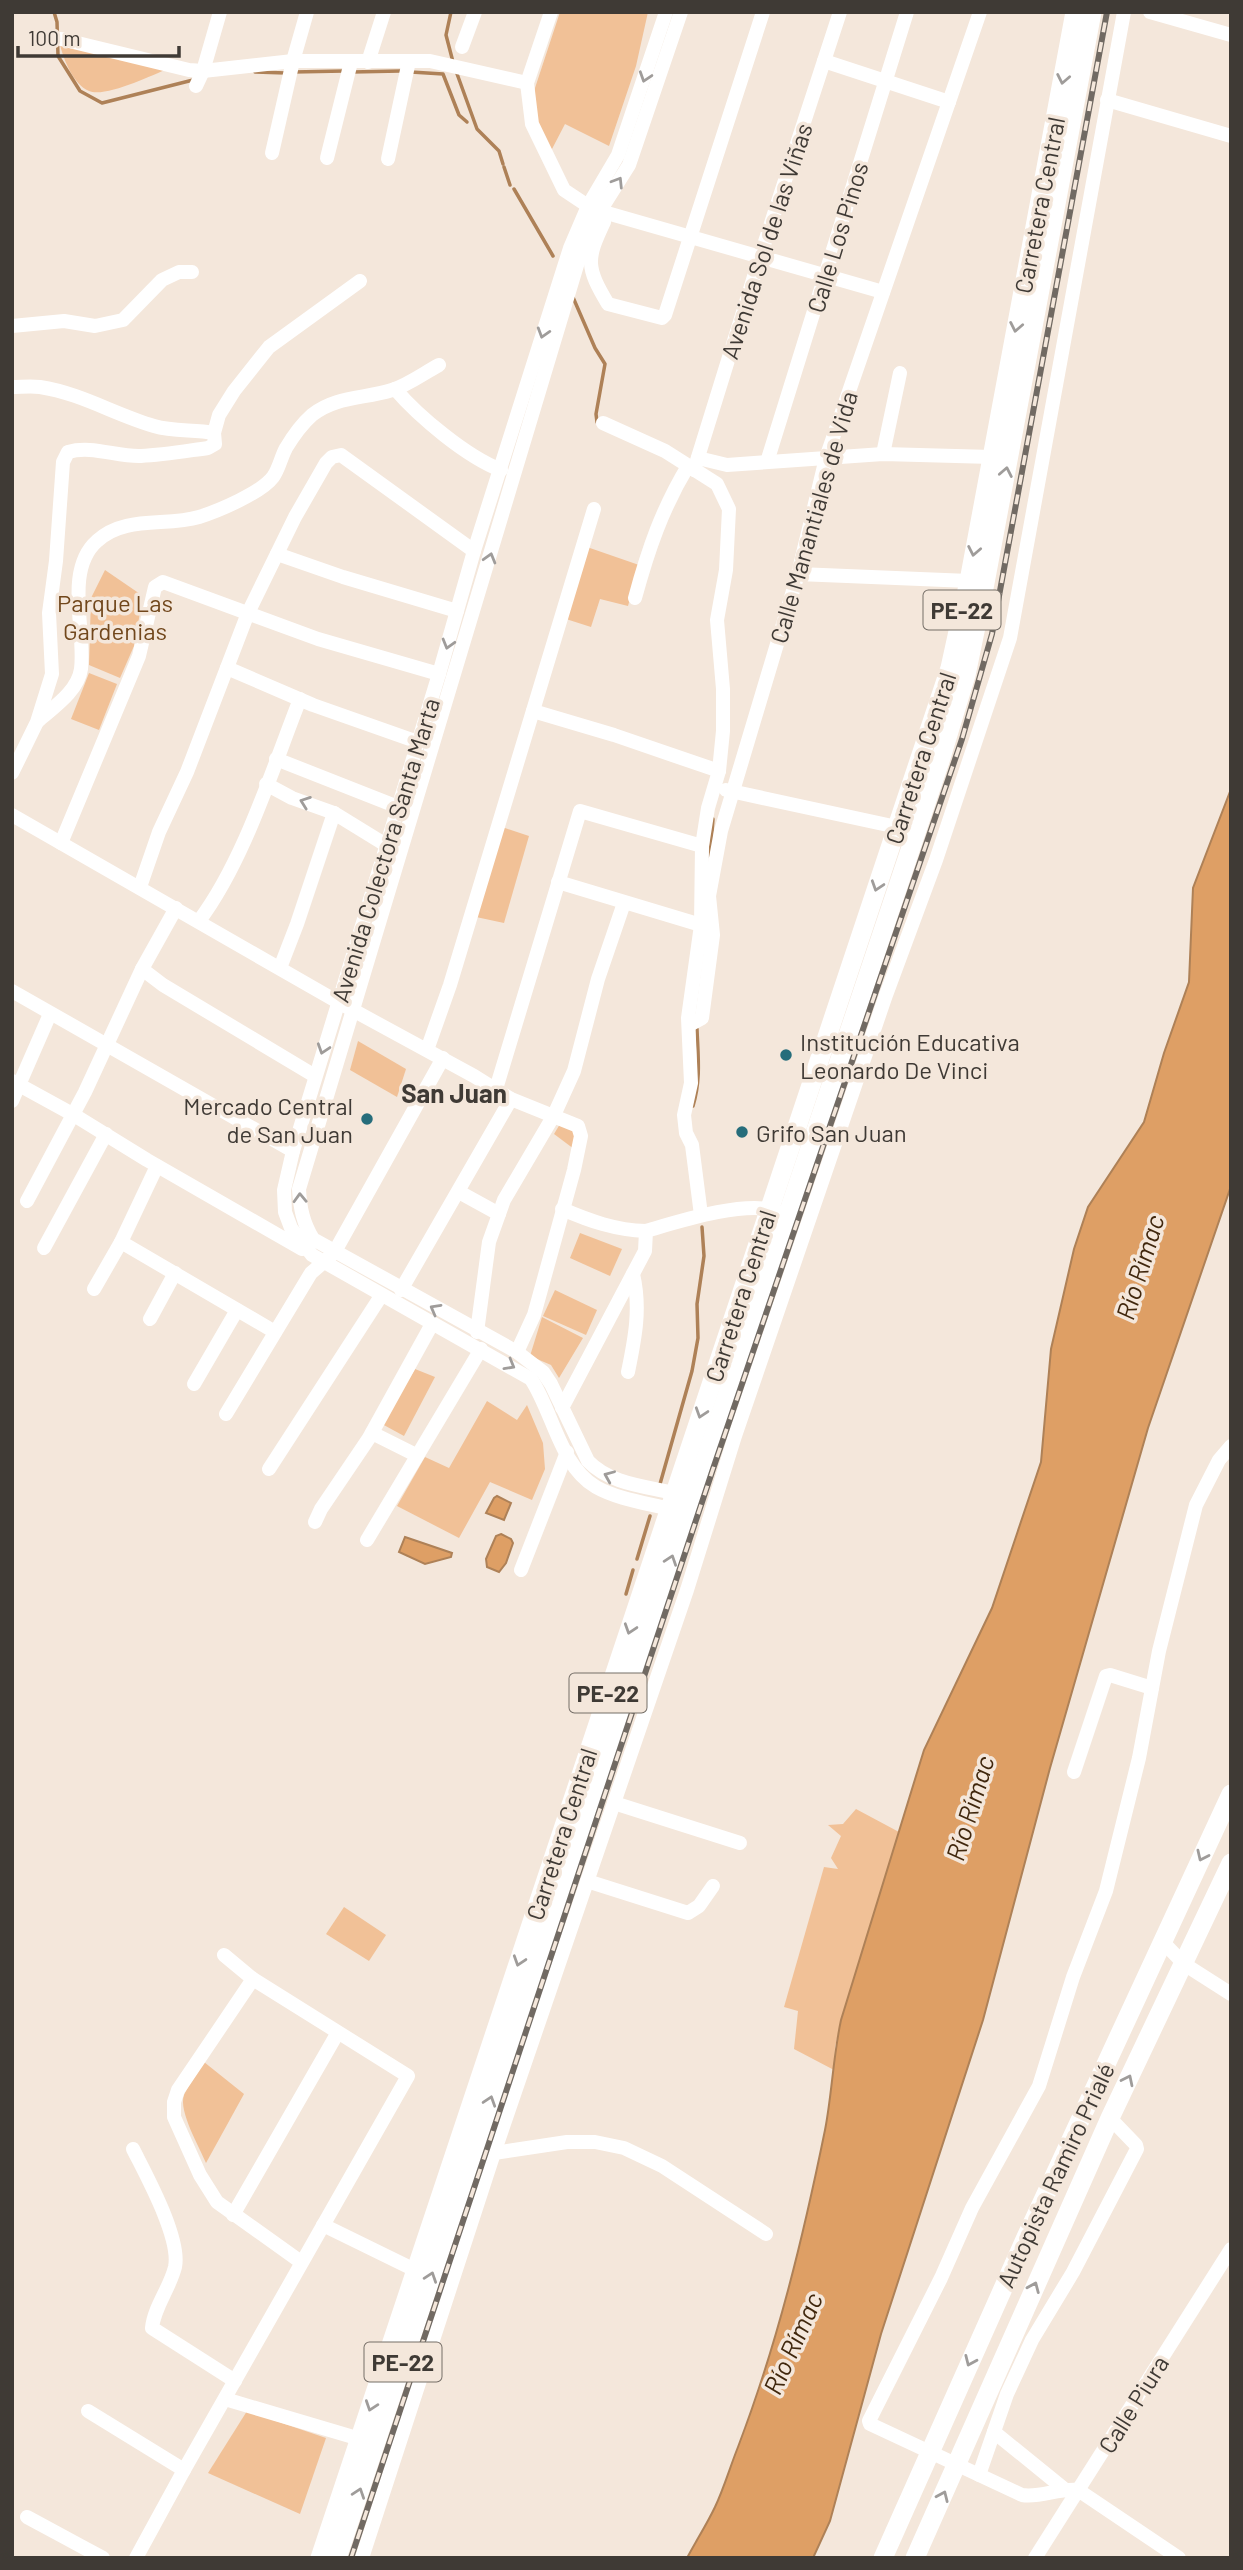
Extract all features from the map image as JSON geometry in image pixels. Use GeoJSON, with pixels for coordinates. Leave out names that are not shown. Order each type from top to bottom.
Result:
{"type":"FeatureCollection","features":[{"type":"Feature","properties":{"kind":"highway","name":"Carretera Central"},"geometry":{"type":"LineString","coordinates":[[337,2558],[469,2166],[612,1710],[778,1212],[897,828],[950,668],[969,581],[1075,12]]}},
{"type":"Feature","properties":{"kind":"highway","name":"Carretera Central"},"geometry":{"type":"LineString","coordinates":[[320,2558],[446,2178],[612,1710],[672,1501],[778,1212],[825,1102],[940,761],[966,675],[988,569],[1092,12]]}},
{"type":"Feature","properties":{"kind":"highway","name":"Autopista Ramiro Prialé"},"geometry":{"type":"LineString","coordinates":[[883,2558],[1231,1794]]}},
{"type":"Feature","properties":{"kind":"highway","name":"Autopista Ramiro Prialé"},"geometry":{"type":"LineString","coordinates":[[915,2558],[1110,2118],[1231,1863]]}},
{"type":"Feature","properties":{"kind":"street"},"geometry":{"type":"LineString","coordinates":[[196,86],[220,12]]}},
{"type":"Feature","properties":{"kind":"street"},"geometry":{"type":"LineString","coordinates":[[272,153],[307,12]]}},
{"type":"Feature","properties":{"kind":"street"},"geometry":{"type":"LineString","coordinates":[[368,62],[384,12]]}},
{"type":"Feature","properties":{"kind":"street"},"geometry":{"type":"LineString","coordinates":[[462,47],[475,12]]}},
{"type":"Feature","properties":{"kind":"street"},"geometry":{"type":"LineString","coordinates":[[551,12],[527,83],[532,124],[564,190],[599,210],[883,292]]}},
{"type":"Feature","properties":{"kind":"street","name":"Avenida Colectora Santa Marta"},"geometry":{"type":"LineString","coordinates":[[666,12],[599,210],[584,242],[562,312],[299,1189],[300,1207],[313,1239],[517,1352],[543,1372],[588,1461],[597,1471],[672,1501]]}},
{"type":"Feature","properties":{"kind":"street","name":"Avenida Colectora Santa Marta"},"geometry":{"type":"LineString","coordinates":[[672,1501],[596,1487],[580,1474],[566,1452],[531,1379],[316,1259],[295,1235],[285,1212],[284,1190],[315,1076],[439,674],[474,551],[570,248],[629,165],[681,12]]}},
{"type":"Feature","properties":{"kind":"street"},"geometry":{"type":"LineString","coordinates":[[599,210],[589,258],[594,281],[608,303],[659,318],[665,315],[763,12]]}},
{"type":"Feature","properties":{"kind":"street","name":"Avenida Sol de las Viñas"},"geometry":{"type":"LineString","coordinates":[[635,598],[644,561],[657,526],[676,484],[693,465],[840,12]]}},
{"type":"Feature","properties":{"kind":"street","name":"Calle Los Pinos"},"geometry":{"type":"LineString","coordinates":[[767,462],[907,12]]}},
{"type":"Feature","properties":{"kind":"street","name":"Calle Manantiales de Vida"},"geometry":{"type":"LineString","coordinates":[[689,1025],[702,1018],[713,935],[709,896],[721,831],[797,574],[826,458],[981,12]]}},
{"type":"Feature","properties":{"kind":"street"},"geometry":{"type":"LineString","coordinates":[[362,2558],[494,2153],[684,1601],[735,1436],[886,995],[936,860],[1010,638],[1124,12]]}},
{"type":"Feature","properties":{"kind":"street"},"geometry":{"type":"LineString","coordinates":[[1150,12],[1231,35]]}},
{"type":"Feature","properties":{"kind":"street"},"geometry":{"type":"LineString","coordinates":[[61,39],[189,71],[293,61],[430,61],[527,83]]}},
{"type":"Feature","properties":{"kind":"street"},"geometry":{"type":"LineString","coordinates":[[388,159],[409,61]]}},
{"type":"Feature","properties":{"kind":"street"},"geometry":{"type":"LineString","coordinates":[[824,61],[949,102]]}},
{"type":"Feature","properties":{"kind":"street"},"geometry":{"type":"LineString","coordinates":[[327,158],[351,62]]}},
{"type":"Feature","properties":{"kind":"street"},"geometry":{"type":"LineString","coordinates":[[1107,100],[1231,136]]}},
{"type":"Feature","properties":{"kind":"street"},"geometry":{"type":"LineString","coordinates":[[12,326],[64,321],[95,326],[123,320],[162,280],[179,272],[192,272]]}},
{"type":"Feature","properties":{"kind":"street"},"geometry":{"type":"LineString","coordinates":[[12,773],[37,722],[52,674],[49,613],[56,561],[63,462],[68,452],[110,451],[138,456],[208,448],[215,444],[214,433],[219,415],[269,347],[360,281]]}},
{"type":"Feature","properties":{"kind":"street"},"geometry":{"type":"LineString","coordinates":[[37,722],[68,694],[81,669],[77,598],[84,562],[96,541],[121,528],[197,518],[228,505],[263,486],[273,477],[286,449],[311,416],[331,404],[395,389],[439,365]]}},
{"type":"Feature","properties":{"kind":"street"},"geometry":{"type":"LineString","coordinates":[[883,454],[900,373]]}},
{"type":"Feature","properties":{"kind":"street"},"geometry":{"type":"LineString","coordinates":[[12,387],[40,387],[103,406],[154,426],[214,433]]}},
{"type":"Feature","properties":{"kind":"street"},"geometry":{"type":"LineString","coordinates":[[395,389],[413,409],[486,464],[501,470]]}},
{"type":"Feature","properties":{"kind":"street"},"geometry":{"type":"LineString","coordinates":[[603,423],[693,465],[717,484],[729,509],[726,570],[717,621],[723,731],[719,771],[702,846],[701,925],[690,996],[691,1083],[684,1115],[686,1133],[692,1145],[701,1215]]}},
{"type":"Feature","properties":{"kind":"street"},"geometry":{"type":"LineString","coordinates":[[140,887],[159,832],[187,772],[248,613],[326,463],[341,454],[474,551]]}},
{"type":"Feature","properties":{"kind":"street"},"geometry":{"type":"LineString","coordinates":[[693,465],[883,454],[992,457]]}},
{"type":"Feature","properties":{"kind":"street"},"geometry":{"type":"LineString","coordinates":[[427,1050],[450,985],[594,509]]}},
{"type":"Feature","properties":{"kind":"street"},"geometry":{"type":"LineString","coordinates":[[277,554],[457,611]]}},
{"type":"Feature","properties":{"kind":"street"},"geometry":{"type":"LineString","coordinates":[[797,574],[969,581]]}},
{"type":"Feature","properties":{"kind":"street"},"geometry":{"type":"LineString","coordinates":[[61,843],[139,656],[155,587],[163,582],[318,639],[439,674]]}},
{"type":"Feature","properties":{"kind":"street"},"geometry":{"type":"LineString","coordinates":[[227,668],[300,699],[418,742]]}},
{"type":"Feature","properties":{"kind":"street"},"geometry":{"type":"LineString","coordinates":[[199,921],[217,898],[259,805],[300,699]]}},
{"type":"Feature","properties":{"kind":"street"},"geometry":{"type":"LineString","coordinates":[[533,711],[719,771]]}},
{"type":"Feature","properties":{"kind":"street"},"geometry":{"type":"LineString","coordinates":[[276,759],[398,807]]}},
{"type":"Feature","properties":{"kind":"street"},"geometry":{"type":"LineString","coordinates":[[266,784],[292,798],[334,813],[386,845]]}},
{"type":"Feature","properties":{"kind":"street"},"geometry":{"type":"LineString","coordinates":[[714,788],[897,828]]}},
{"type":"Feature","properties":{"kind":"street"},"geometry":{"type":"LineString","coordinates":[[496,1089],[580,811],[702,846]]}},
{"type":"Feature","properties":{"kind":"street"},"geometry":{"type":"LineString","coordinates":[[280,968],[334,813]]}},
{"type":"Feature","properties":{"kind":"street"},"geometry":{"type":"LineString","coordinates":[[12,816],[512,1099],[579,1126],[581,1136],[534,1315],[517,1352]]}},
{"type":"Feature","properties":{"kind":"street"},"geometry":{"type":"LineString","coordinates":[[558,882],[701,925]]}},
{"type":"Feature","properties":{"kind":"street"},"geometry":{"type":"LineString","coordinates":[[477,1332],[489,1242],[504,1200],[554,1115],[574,1071],[598,979],[624,903]]}},
{"type":"Feature","properties":{"kind":"street"},"geometry":{"type":"LineString","coordinates":[[27,1201],[74,1115],[142,969],[176,908]]}},
{"type":"Feature","properties":{"kind":"street"},"geometry":{"type":"LineString","coordinates":[[142,969],[163,985],[315,1076]]}},
{"type":"Feature","properties":{"kind":"street"},"geometry":{"type":"LineString","coordinates":[[863,989],[886,995]]}},
{"type":"Feature","properties":{"kind":"street"},"geometry":{"type":"LineString","coordinates":[[12,991],[293,1151]]}},
{"type":"Feature","properties":{"kind":"street"},"geometry":{"type":"LineString","coordinates":[[12,1101],[16,1084],[50,1014]]}},
{"type":"Feature","properties":{"kind":"street"},"geometry":{"type":"LineString","coordinates":[[16,1084],[74,1115],[316,1259],[334,1253],[443,1058]]}},
{"type":"Feature","properties":{"kind":"street"},"geometry":{"type":"LineString","coordinates":[[401,1290],[512,1099]]}},
{"type":"Feature","properties":{"kind":"street"},"geometry":{"type":"LineString","coordinates":[[825,1102],[848,1111]]}},
{"type":"Feature","properties":{"kind":"street"},"geometry":{"type":"LineString","coordinates":[[44,1248],[106,1134]]}},
{"type":"Feature","properties":{"kind":"street"},"geometry":{"type":"LineString","coordinates":[[94,1289],[121,1242],[157,1166]]}},
{"type":"Feature","properties":{"kind":"street"},"geometry":{"type":"LineString","coordinates":[[459,1192],[499,1214]]}},
{"type":"Feature","properties":{"kind":"street"},"geometry":{"type":"LineString","coordinates":[[562,1209],[593,1223],[646,1231],[701,1215],[778,1212]]}},
{"type":"Feature","properties":{"kind":"street"},"geometry":{"type":"LineString","coordinates":[[562,1408],[645,1251],[646,1231]]}},
{"type":"Feature","properties":{"kind":"street"},"geometry":{"type":"LineString","coordinates":[[121,1242],[275,1332]]}},
{"type":"Feature","properties":{"kind":"street"},"geometry":{"type":"LineString","coordinates":[[226,1414],[311,1273],[316,1259]]}},
{"type":"Feature","properties":{"kind":"street"},"geometry":{"type":"LineString","coordinates":[[150,1319],[174,1273]]}},
{"type":"Feature","properties":{"kind":"street"},"geometry":{"type":"LineString","coordinates":[[628,1372],[638,1310],[633,1274]]}},
{"type":"Feature","properties":{"kind":"street"},"geometry":{"type":"LineString","coordinates":[[269,1469],[382,1296]]}},
{"type":"Feature","properties":{"kind":"street"},"geometry":{"type":"LineString","coordinates":[[194,1384],[237,1310]]}},
{"type":"Feature","properties":{"kind":"street"},"geometry":{"type":"LineString","coordinates":[[315,1522],[372,1433],[432,1324]]}},
{"type":"Feature","properties":{"kind":"street"},"geometry":{"type":"LineString","coordinates":[[367,1540],[481,1349]]}},
{"type":"Feature","properties":{"kind":"street"},"geometry":{"type":"LineString","coordinates":[[372,1433],[416,1455]]}},
{"type":"Feature","properties":{"kind":"street"},"geometry":{"type":"LineString","coordinates":[[1071,2489],[1035,2497],[1022,2495],[870,2424],[869,2421],[941,2278],[972,2208],[1039,2086],[1073,1977],[1106,1891],[1139,1758],[1158,1651],[1196,1505],[1219,1460],[1231,1446]]}},
{"type":"Feature","properties":{"kind":"street"},"geometry":{"type":"LineString","coordinates":[[521,1570],[566,1452]]}},
{"type":"Feature","properties":{"kind":"street"},"geometry":{"type":"LineString","coordinates":[[1074,1772],[1106,1676],[1152,1688]]}},
{"type":"Feature","properties":{"kind":"street"},"geometry":{"type":"LineString","coordinates":[[614,1803],[740,1843]]}},
{"type":"Feature","properties":{"kind":"street"},"geometry":{"type":"LineString","coordinates":[[587,1881],[688,1913],[699,1906],[713,1886]]}},
{"type":"Feature","properties":{"kind":"street"},"geometry":{"type":"LineString","coordinates":[[1163,1942],[1184,1964],[1231,1994]]}},
{"type":"Feature","properties":{"kind":"street"},"geometry":{"type":"LineString","coordinates":[[136,2558],[408,2076],[253,1979],[224,1955]]}},
{"type":"Feature","properties":{"kind":"street"},"geometry":{"type":"LineString","coordinates":[[253,1979],[178,2090],[174,2102],[174,2117],[200,2175],[217,2202],[301,2262]]}},
{"type":"Feature","properties":{"kind":"street"},"geometry":{"type":"LineString","coordinates":[[233,2215],[337,2034]]}},
{"type":"Feature","properties":{"kind":"street"},"geometry":{"type":"LineString","coordinates":[[979,2475],[1007,2395],[1032,2340],[1073,2272],[1137,2150],[1136,2145],[1110,2118]]}},
{"type":"Feature","properties":{"kind":"street"},"geometry":{"type":"LineString","coordinates":[[446,2178],[494,2153],[567,2141],[624,2148],[662,2166],[766,2234]]}},
{"type":"Feature","properties":{"kind":"street"},"geometry":{"type":"LineString","coordinates":[[133,2149],[158,2197],[176,2261],[152,2328],[235,2381]]}},
{"type":"Feature","properties":{"kind":"street"},"geometry":{"type":"LineString","coordinates":[[323,2225],[417,2271]]}},
{"type":"Feature","properties":{"kind":"street","name":"Calle Piura"},"geometry":{"type":"LineString","coordinates":[[1035,2558],[1071,2489],[1231,2249]]}},
{"type":"Feature","properties":{"kind":"street"},"geometry":{"type":"LineString","coordinates":[[225,2399],[360,2439]]}},
{"type":"Feature","properties":{"kind":"street"},"geometry":{"type":"LineString","coordinates":[[88,2411],[184,2470]]}},
{"type":"Feature","properties":{"kind":"street"},"geometry":{"type":"LineString","coordinates":[[994,2432],[1071,2489],[1179,2558]]}},
{"type":"Feature","properties":{"kind":"street"},"geometry":{"type":"LineString","coordinates":[[27,2517],[103,2558]]}},
{"type":"Feature","properties":{"kind":"green space"},"geometry":{"type":"Polygon","coordinates":[[[560,12],[648,12],[636,66],[609,146],[565,124],[552,149],[541,145],[532,117],[535,88],[560,12]]]}},
{"type":"Feature","properties":{"kind":"green space"},"geometry":{"type":"Polygon","coordinates":[[[60,45],[167,69],[116,89],[105,92],[89,91],[74,77],[60,45]]]}},
{"type":"Feature","properties":{"kind":"green space"},"geometry":{"type":"Polygon","coordinates":[[[587,547],[639,565],[628,606],[600,599],[591,627],[566,619],[587,547]]]}},
{"type":"Feature","properties":{"kind":"green space","name":"Parque Las Gardenias"},"geometry":{"type":"Polygon","coordinates":[[[105,570],[143,596],[134,646],[120,678],[89,665],[91,598],[105,570]]]}},
{"type":"Feature","properties":{"kind":"green space"},"geometry":{"type":"Polygon","coordinates":[[[89,673],[117,684],[99,730],[71,719],[89,673]]]}},
{"type":"Feature","properties":{"kind":"green space"},"geometry":{"type":"Polygon","coordinates":[[[502,827],[529,836],[504,923],[476,917],[502,827]]]}},
{"type":"Feature","properties":{"kind":"green space"},"geometry":{"type":"Polygon","coordinates":[[[358,1041],[406,1069],[397,1097],[350,1070],[358,1041]]]}},
{"type":"Feature","properties":{"kind":"green space"},"geometry":{"type":"Polygon","coordinates":[[[560,1124],[576,1130],[574,1149],[554,1134],[560,1124]]]}},
{"type":"Feature","properties":{"kind":"green space"},"geometry":{"type":"Polygon","coordinates":[[[580,1233],[622,1249],[610,1276],[570,1258],[580,1233]]]}},
{"type":"Feature","properties":{"kind":"green space"},"geometry":{"type":"Polygon","coordinates":[[[555,1290],[597,1310],[586,1335],[543,1316],[555,1290]]]}},
{"type":"Feature","properties":{"kind":"green space"},"geometry":{"type":"Polygon","coordinates":[[[542,1317],[583,1338],[559,1378],[551,1365],[530,1356],[542,1317]]]}},
{"type":"Feature","properties":{"kind":"green space"},"geometry":{"type":"Polygon","coordinates":[[[415,1369],[435,1377],[404,1436],[382,1424],[415,1369]]]}},
{"type":"Feature","properties":{"kind":"green space"},"geometry":{"type":"Polygon","coordinates":[[[487,1401],[517,1420],[527,1405],[543,1443],[545,1469],[532,1500],[490,1482],[459,1538],[397,1506],[425,1457],[449,1468],[487,1401]]]}},
{"type":"Feature","properties":{"kind":"green space"},"geometry":{"type":"Polygon","coordinates":[[[856,1809],[899,1832],[841,2020],[835,2047],[834,2070],[794,2049],[798,2011],[784,2007],[824,1867],[838,1869],[831,1858],[841,1836],[828,1825],[843,1824],[856,1809]]]}},
{"type":"Feature","properties":{"kind":"green space"},"geometry":{"type":"Polygon","coordinates":[[[344,1907],[386,1935],[369,1961],[326,1934],[344,1907]]]}},
{"type":"Feature","properties":{"kind":"green space"},"geometry":{"type":"Polygon","coordinates":[[[204,2062],[244,2094],[206,2163],[190,2129],[183,2102],[186,2091],[204,2062]]]}},
{"type":"Feature","properties":{"kind":"green space"},"geometry":{"type":"Polygon","coordinates":[[[247,2411],[326,2438],[300,2514],[208,2473],[247,2411]]]}},
{"type":"Feature","properties":{"kind":"water","name":"Río Rímac"},"geometry":{"type":"Polygon","coordinates":[[[1231,789],[1231,1186],[1148,1428],[1050,1768],[983,2020],[881,2334],[830,2521],[813,2558],[687,2558],[718,2500],[765,2370],[788,2291],[817,2170],[841,2020],[924,1750],[992,1608],[1041,1462],[1051,1349],[1074,1249],[1088,1207],[1144,1122],[1189,982],[1193,888],[1231,789]]]}},
{"type":"Feature","properties":{"kind":"water"},"geometry":{"type":"Polygon","coordinates":[[[497,1496],[511,1503],[504,1520],[486,1513],[497,1496]]]}},
{"type":"Feature","properties":{"kind":"water"},"geometry":{"type":"Polygon","coordinates":[[[501,1534],[513,1543],[506,1563],[499,1572],[487,1567],[486,1559],[496,1536],[501,1534]]]}},
{"type":"Feature","properties":{"kind":"water"},"geometry":{"type":"Polygon","coordinates":[[[405,1537],[452,1553],[451,1557],[425,1564],[399,1552],[405,1537]]]}},
{"type":"Feature","properties":{"kind":"waterway"},"geometry":{"type":"LineString","coordinates":[[54,12],[58,56],[80,91],[102,103],[193,80]]}},
{"type":"Feature","properties":{"kind":"waterway"},"geometry":{"type":"LineString","coordinates":[[451,12],[446,35],[453,62]]}},
{"type":"Feature","properties":{"kind":"waterway"},"geometry":{"type":"LineString","coordinates":[[293,72],[344,71]]}},
{"type":"Feature","properties":{"kind":"waterway"},"geometry":{"type":"LineString","coordinates":[[352,72],[400,71]]}},
{"type":"Feature","properties":{"kind":"waterway"},"geometry":{"type":"LineString","coordinates":[[456,71],[477,129],[499,151],[503,164]]}},
{"type":"Feature","properties":{"kind":"waterway"},"geometry":{"type":"LineString","coordinates":[[255,72],[286,73]]}},
{"type":"Feature","properties":{"kind":"waterway"},"geometry":{"type":"LineString","coordinates":[[411,72],[443,74],[459,115],[467,122]]}},
{"type":"Feature","properties":{"kind":"waterway"},"geometry":{"type":"LineString","coordinates":[[504,167],[510,185]]}},
{"type":"Feature","properties":{"kind":"waterway"},"geometry":{"type":"LineString","coordinates":[[514,189],[553,256]]}},
{"type":"Feature","properties":{"kind":"waterway"},"geometry":{"type":"LineString","coordinates":[[572,295],[595,348],[605,364],[597,422]]}},
{"type":"Feature","properties":{"kind":"waterway"},"geometry":{"type":"LineString","coordinates":[[710,857],[713,819]]}},
{"type":"Feature","properties":{"kind":"waterway"},"geometry":{"type":"LineString","coordinates":[[693,1106],[698,1077],[697,1029]]}},
{"type":"Feature","properties":{"kind":"waterway"},"geometry":{"type":"LineString","coordinates":[[660,1484],[692,1371],[698,1338],[697,1304],[704,1256],[702,1227]]}},
{"type":"Feature","properties":{"kind":"waterway"},"geometry":{"type":"LineString","coordinates":[[637,1559],[650,1516]]}},
{"type":"Feature","properties":{"kind":"waterway"},"geometry":{"type":"LineString","coordinates":[[626,1594],[633,1570]]}},
{"type":"Feature","properties":{"kind":"railway"},"geometry":{"type":"LineString","coordinates":[[351,2558],[713,1469],[962,739],[992,634],[1107,12]]}},
{"type":"Feature","properties":{"kind":"place","name":"Institución Educativa Leonardo De Vinci"},"geometry":{"type":"Point","coordinates":[786,1055]}},
{"type":"Feature","properties":{"kind":"place","name":"Mercado Central de San Juan"},"geometry":{"type":"Point","coordinates":[367,1119]}},
{"type":"Feature","properties":{"kind":"place","name":"Grifo San Juan"},"geometry":{"type":"Point","coordinates":[742,1132]}},
{"type":"Feature","properties":{"kind":"district","name":"San Juan"},"geometry":{"type":"Point","coordinates":[454,1092]}}]}
